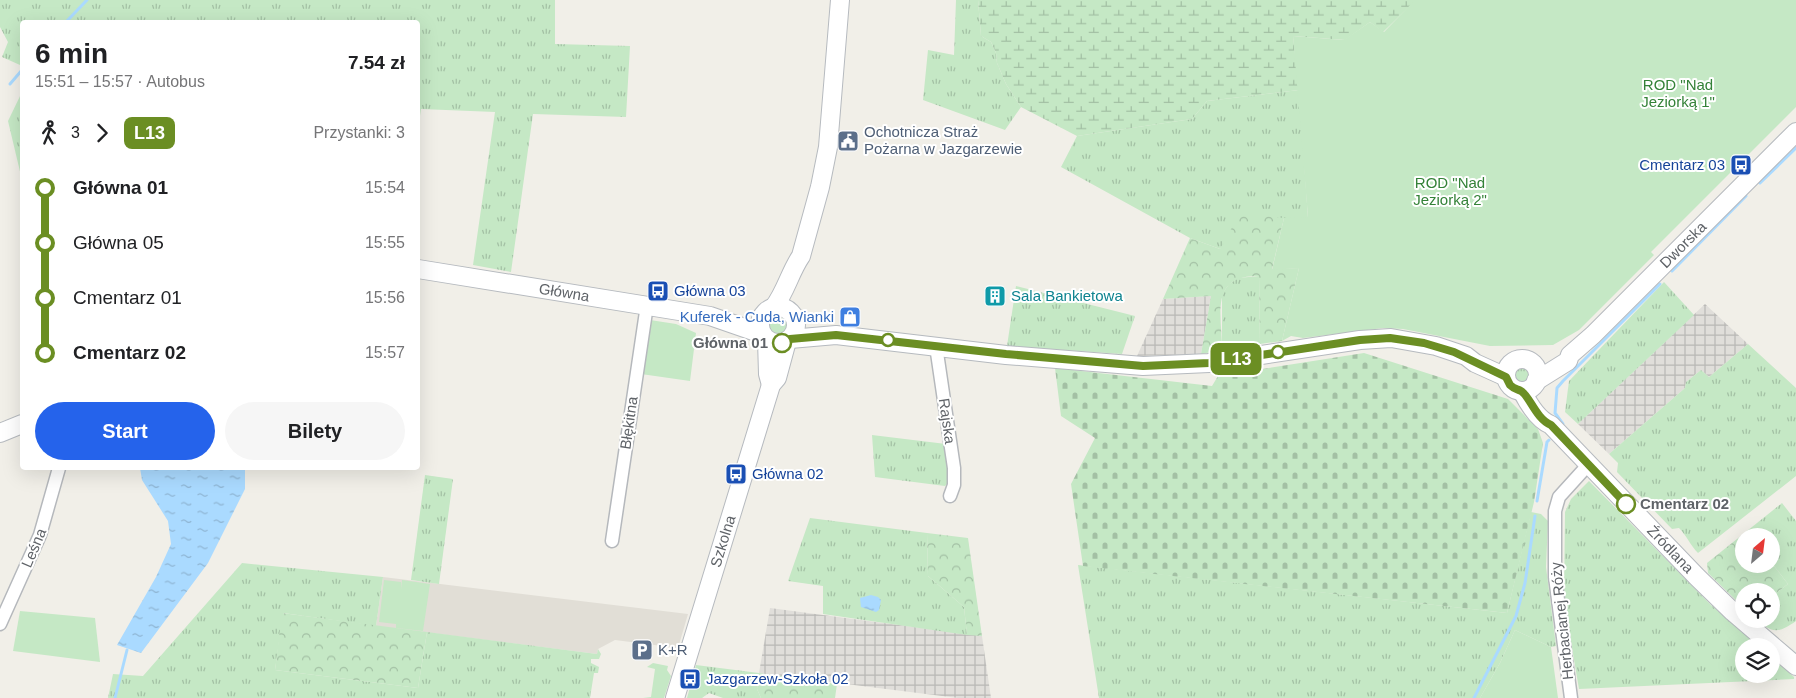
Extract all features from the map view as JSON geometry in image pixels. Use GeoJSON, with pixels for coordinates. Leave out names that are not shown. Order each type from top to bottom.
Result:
{"type":"FeatureCollection","features":[{"type":"Feature","properties":{"kind":"main road"},"geometry":{"type":"LineString","coordinates":[[789,340],[796,330],[794,316],[802,270],[801,256],[820,187],[828,148],[840,0]]}},
{"type":"Feature","properties":{"kind":"main road","name":"Dworska"},"geometry":{"type":"LineString","coordinates":[[1532,381],[1564,355],[1570,355],[1600,329],[1796,132]]}},
{"type":"Feature","properties":{"kind":"main road"},"geometry":{"type":"LineString","coordinates":[[801,256],[792,268],[782,297],[760,322],[764,337],[777,344],[789,340],[836,335],[1143,366],[1209,363],[1360,340],[1390,338],[1424,343],[1466,356],[1475,364],[1509,370],[1523,359],[1532,381]]}},
{"type":"Feature","properties":{"kind":"main road","name":"Główna"},"geometry":{"type":"LineString","coordinates":[[420,269],[710,316],[764,337]]}},
{"type":"Feature","properties":{"kind":"main road"},"geometry":{"type":"LineString","coordinates":[[768,311],[782,307],[794,316],[836,335]]}},
{"type":"Feature","properties":{"kind":"main road","name":"Główna"},"geometry":{"type":"LineString","coordinates":[[710,316],[724,313],[768,311]]}},
{"type":"Feature","properties":{"kind":"main road","name":"Szkolna"},"geometry":{"type":"LineString","coordinates":[[764,337],[771,385]]}},
{"type":"Feature","properties":{"kind":"main road","name":"Szkolna"},"geometry":{"type":"LineString","coordinates":[[675,698],[771,385],[777,378],[789,340]]}},
{"type":"Feature","properties":{"kind":"main road","name":"Źródlana"},"geometry":{"type":"LineString","coordinates":[[1509,370],[1510,385],[1532,381],[1532,408],[1551,425],[1709,589],[1796,666]]}},
{"type":"Feature","properties":{"kind":"main road"},"geometry":{"type":"LineString","coordinates":[[0,434],[20,425]]}},
{"type":"Feature","properties":{"kind":"street","name":"Błękitna"},"geometry":{"type":"LineString","coordinates":[[612,541],[647,305]]}},
{"type":"Feature","properties":{"kind":"street","name":"Rajska"},"geometry":{"type":"LineString","coordinates":[[936,346],[954,468],[954,485],[950,496]]}},
{"type":"Feature","properties":{"kind":"street","name":"Herbacianej Róży"},"geometry":{"type":"LineString","coordinates":[[1571,698],[1555,577],[1556,511],[1559,497],[1588,465]]}},
{"type":"Feature","properties":{"kind":"street","name":"Leśna"},"geometry":{"type":"LineString","coordinates":[[0,624],[43,528],[59,470]]}},
{"type":"Feature","properties":{"kind":"shaded area"},"geometry":{"type":"Polygon","coordinates":[[[1211,296],[1201,354],[1137,356],[1163,299],[1211,296]]]}},
{"type":"Feature","properties":{"kind":"shaded area"},"geometry":{"type":"Polygon","coordinates":[[[1705,304],[1748,344],[1709,377],[1701,370],[1686,382],[1685,388],[1609,454],[1578,424],[1705,304]]]}},
{"type":"Feature","properties":{"kind":"shaded area"},"geometry":{"type":"Polygon","coordinates":[[[383,577],[688,614],[678,648],[615,640],[598,649],[597,654],[376,626],[383,577]]]}},
{"type":"Feature","properties":{"kind":"shaded area"},"geometry":{"type":"Polygon","coordinates":[[[770,608],[982,636],[991,698],[958,698],[759,673],[770,608]]]}},
{"type":"Feature","properties":{"kind":"green space"},"geometry":{"type":"Polygon","coordinates":[[[0,0],[555,0],[555,44],[630,46],[626,117],[533,114],[511,272],[473,265],[495,112],[421,109],[420,116],[420,20],[20,20],[20,65],[2,57],[8,42],[0,27],[0,0]]]}},
{"type":"Feature","properties":{"kind":"green space"},"geometry":{"type":"Polygon","coordinates":[[[956,0],[978,0],[981,36],[991,42],[1006,84],[1021,107],[1005,130],[923,100],[928,50],[954,55],[956,0]]]}},
{"type":"Feature","properties":{"kind":"green space"},"geometry":{"type":"Polygon","coordinates":[[[978,0],[1415,1],[1383,32],[1370,22],[1345,40],[1293,36],[1299,90],[1207,101],[1192,119],[1077,136],[1021,107],[1006,84],[991,42],[981,36],[978,0]]]}},
{"type":"Feature","properties":{"kind":"green space","name":"ROD \"Nad Jeziorką 2\""},"geometry":{"type":"Polygon","coordinates":[[[1415,0],[1796,0],[1796,107],[1651,252],[1654,255],[1579,330],[1553,345],[1490,346],[1403,329],[1383,328],[1303,338],[1291,336],[1282,341],[1299,268],[1272,270],[1284,218],[1308,217],[1293,36],[1344,40],[1370,22],[1384,32],[1415,0]]]}},
{"type":"Feature","properties":{"kind":"green space"},"geometry":{"type":"Polygon","coordinates":[[[1299,90],[1308,218],[1284,218],[1220,249],[1190,238],[1061,167],[1077,136],[1192,119],[1207,101],[1299,90]]]}},
{"type":"Feature","properties":{"kind":"green space"},"geometry":{"type":"Polygon","coordinates":[[[20,96],[20,172],[8,121],[20,96]]]}},
{"type":"Feature","properties":{"kind":"green space"},"geometry":{"type":"Polygon","coordinates":[[[1240,213],[1284,218],[1272,269],[1299,268],[1282,341],[1260,344],[1259,276],[1243,277],[1232,282],[1225,289],[1222,299],[1222,350],[1201,354],[1211,296],[1163,299],[1190,238],[1220,249],[1240,213]]]}},
{"type":"Feature","properties":{"kind":"green space"},"geometry":{"type":"Polygon","coordinates":[[[1259,276],[1260,344],[1222,350],[1222,294],[1229,284],[1238,278],[1259,276]]]}},
{"type":"Feature","properties":{"kind":"green space"},"geometry":{"type":"Polygon","coordinates":[[[1664,282],[1694,315],[1578,424],[1565,412],[1569,381],[1664,282]]]}},
{"type":"Feature","properties":{"kind":"green space"},"geometry":{"type":"Polygon","coordinates":[[[1016,286],[1135,316],[1122,354],[1007,346],[1016,286]]]}},
{"type":"Feature","properties":{"kind":"green space"},"geometry":{"type":"Polygon","coordinates":[[[778,317],[784,320],[787,326],[784,332],[778,335],[772,332],[769,326],[772,320],[778,317]]]}},
{"type":"Feature","properties":{"kind":"green space"},"geometry":{"type":"Polygon","coordinates":[[[650,320],[676,324],[696,333],[690,381],[641,374],[650,320]]]}},
{"type":"Feature","properties":{"kind":"green space"},"geometry":{"type":"Polygon","coordinates":[[[1748,344],[1796,388],[1796,476],[1698,553],[1679,528],[1672,529],[1617,472],[1618,463],[1609,454],[1685,388],[1686,382],[1701,370],[1709,377],[1748,344]]]}},
{"type":"Feature","properties":{"kind":"green space"},"geometry":{"type":"Polygon","coordinates":[[[1364,353],[1508,399],[1538,429],[1543,443],[1534,502],[1507,613],[1083,566],[1071,484],[1095,438],[1061,416],[1055,368],[1212,386],[1218,376],[1364,353]]]}},
{"type":"Feature","properties":{"kind":"green space"},"geometry":{"type":"Polygon","coordinates":[[[1521,367],[1527,369],[1529,375],[1527,381],[1521,383],[1515,381],[1513,375],[1515,369],[1521,367]]]}},
{"type":"Feature","properties":{"kind":"green space"},"geometry":{"type":"Polygon","coordinates":[[[872,435],[946,444],[951,480],[945,486],[875,477],[872,435]]]}},
{"type":"Feature","properties":{"kind":"green space"},"geometry":{"type":"Polygon","coordinates":[[[425,475],[453,479],[439,584],[411,580],[425,475]]]}},
{"type":"Feature","properties":{"kind":"green space"},"geometry":{"type":"Polygon","coordinates":[[[1589,481],[1711,605],[1735,626],[1735,628],[1738,628],[1750,638],[1735,638],[1735,682],[1579,689],[1564,601],[1565,512],[1571,499],[1589,481]]]}},
{"type":"Feature","properties":{"kind":"green space"},"geometry":{"type":"Polygon","coordinates":[[[1782,503],[1796,521],[1796,621],[1780,630],[1768,628],[1780,628],[1780,590],[1788,584],[1780,573],[1780,528],[1751,528],[1782,503]]]}},
{"type":"Feature","properties":{"kind":"green space"},"geometry":{"type":"Polygon","coordinates":[[[1531,512],[1541,514],[1548,521],[1546,567],[1556,646],[1551,647],[1515,630],[1500,663],[1480,698],[1099,698],[1078,565],[1507,613],[1531,512]]]}},
{"type":"Feature","properties":{"kind":"green space"},"geometry":{"type":"Polygon","coordinates":[[[810,518],[927,533],[928,576],[964,607],[967,635],[823,614],[823,586],[788,581],[810,518]]]}},
{"type":"Feature","properties":{"kind":"green space"},"geometry":{"type":"Polygon","coordinates":[[[927,533],[968,538],[982,636],[967,635],[964,607],[928,576],[927,533]]]}},
{"type":"Feature","properties":{"kind":"green space"},"geometry":{"type":"Polygon","coordinates":[[[1735,541],[1735,573],[1780,573],[1788,584],[1780,590],[1780,583],[1735,583],[1735,599],[1708,573],[1707,563],[1735,541]]]}},
{"type":"Feature","properties":{"kind":"green space"},"geometry":{"type":"Polygon","coordinates":[[[242,563],[383,577],[376,626],[283,613],[275,670],[418,688],[427,632],[597,654],[598,649],[601,654],[599,659],[591,659],[591,663],[599,667],[598,673],[594,673],[590,698],[108,698],[113,674],[143,676],[242,563]]]}},
{"type":"Feature","properties":{"kind":"green space"},"geometry":{"type":"Polygon","coordinates":[[[384,580],[401,582],[401,589],[402,580],[430,584],[423,631],[396,628],[396,624],[379,622],[384,580]]]}},
{"type":"Feature","properties":{"kind":"green space"},"geometry":{"type":"Polygon","coordinates":[[[20,611],[95,618],[100,662],[13,651],[20,611]]]}},
{"type":"Feature","properties":{"kind":"green space"},"geometry":{"type":"Polygon","coordinates":[[[282,613],[427,632],[418,688],[275,670],[282,613]]]}},
{"type":"Feature","properties":{"kind":"green space"},"geometry":{"type":"Polygon","coordinates":[[[1515,630],[1551,647],[1558,698],[1480,698],[1500,663],[1515,630]]]}},
{"type":"Feature","properties":{"kind":"green space"},"geometry":{"type":"Polygon","coordinates":[[[653,663],[668,666],[667,670],[671,676],[664,698],[643,698],[651,697],[655,669],[647,667],[653,663]]]}},
{"type":"Feature","properties":{"kind":"green space"},"geometry":{"type":"Polygon","coordinates":[[[1780,664],[1794,677],[1794,679],[1780,680],[1780,664]]]}},
{"type":"Feature","properties":{"kind":"green space"},"geometry":{"type":"Polygon","coordinates":[[[696,665],[759,673],[757,689],[761,698],[723,698],[709,693],[702,698],[687,698],[696,665]]]}},
{"type":"Feature","properties":{"kind":"green space"},"geometry":{"type":"Polygon","coordinates":[[[759,673],[837,684],[835,698],[761,698],[757,689],[759,673]]]}},
{"type":"Feature","properties":{"kind":"water"},"geometry":{"type":"Polygon","coordinates":[[[140,470],[245,470],[245,489],[208,563],[141,653],[117,645],[156,577],[171,544],[168,521],[142,480],[140,470]]]}},
{"type":"Feature","properties":{"kind":"water"},"geometry":{"type":"Polygon","coordinates":[[[871,595],[881,600],[879,610],[876,612],[861,607],[860,598],[871,595]]]}},
{"type":"Feature","properties":{"kind":"waterway"},"geometry":{"type":"LineString","coordinates":[[68,20],[87,0]]}},
{"type":"Feature","properties":{"kind":"waterway"},"geometry":{"type":"LineString","coordinates":[[10,84],[20,72]]}},
{"type":"Feature","properties":{"kind":"waterway"},"geometry":{"type":"LineString","coordinates":[[1760,183],[1796,148]]}},
{"type":"Feature","properties":{"kind":"waterway"},"geometry":{"type":"LineString","coordinates":[[1672,271],[1746,196]]}},
{"type":"Feature","properties":{"kind":"waterway"},"geometry":{"type":"LineString","coordinates":[[1561,426],[1563,424],[1555,413],[1557,388],[1660,284]]}},
{"type":"Feature","properties":{"kind":"waterway"},"geometry":{"type":"LineString","coordinates":[[1537,501],[1547,442],[1549,440]]}},
{"type":"Feature","properties":{"kind":"waterway"},"geometry":{"type":"LineString","coordinates":[[1474,698],[1516,616],[1525,583],[1535,516]]}},
{"type":"Feature","properties":{"kind":"waterway"},"geometry":{"type":"LineString","coordinates":[[115,698],[127,650]]}},
{"type":"Feature","properties":{"kind":"bus line","name":"L13"},"geometry":{"type":"LineString","coordinates":[[782,343],[790,339],[836,335],[1112,365],[1143,366],[1209,363],[1360,340],[1390,338],[1410,340],[1466,356],[1475,364],[1506,377],[1514,389],[1522,391],[1532,408],[1544,422],[1551,425],[1626,504]]}},
{"type":"Feature","properties":{"kind":"place","name":"Ochotnicza Straż Pożarna w Jazgarzewie"},"geometry":{"type":"Point","coordinates":[848,141]}},
{"type":"Feature","properties":{"kind":"place","name":"Cmentarz 03"},"geometry":{"type":"Point","coordinates":[1741,165]}},
{"type":"Feature","properties":{"kind":"place","name":"Główna 03"},"geometry":{"type":"Point","coordinates":[658,291]}},
{"type":"Feature","properties":{"kind":"place","name":"Sala Bankietowa"},"geometry":{"type":"Point","coordinates":[995,296]}},
{"type":"Feature","properties":{"kind":"place","name":"Kuferek - Cuda, Wianki"},"geometry":{"type":"Point","coordinates":[850,317]}},
{"type":"Feature","properties":{"kind":"place","name":"Główna 01"},"geometry":{"type":"Point","coordinates":[782,343]}},
{"type":"Feature","properties":{"kind":"place","name":"Główna 02"},"geometry":{"type":"Point","coordinates":[736,474]}},
{"type":"Feature","properties":{"kind":"place","name":"Cmentarz 02"},"geometry":{"type":"Point","coordinates":[1626,504]}},
{"type":"Feature","properties":{"kind":"place","name":"K+R"},"geometry":{"type":"Point","coordinates":[642,650]}},
{"type":"Feature","properties":{"kind":"place","name":"Jazgarzew-Szkoła 02"},"geometry":{"type":"Point","coordinates":[690,679]}},
{"type":"Feature","properties":{"kind":"park label","name":"ROD \"Nad Jeziorką 1\""},"geometry":{"type":"Point","coordinates":[1678,94]}}]}
